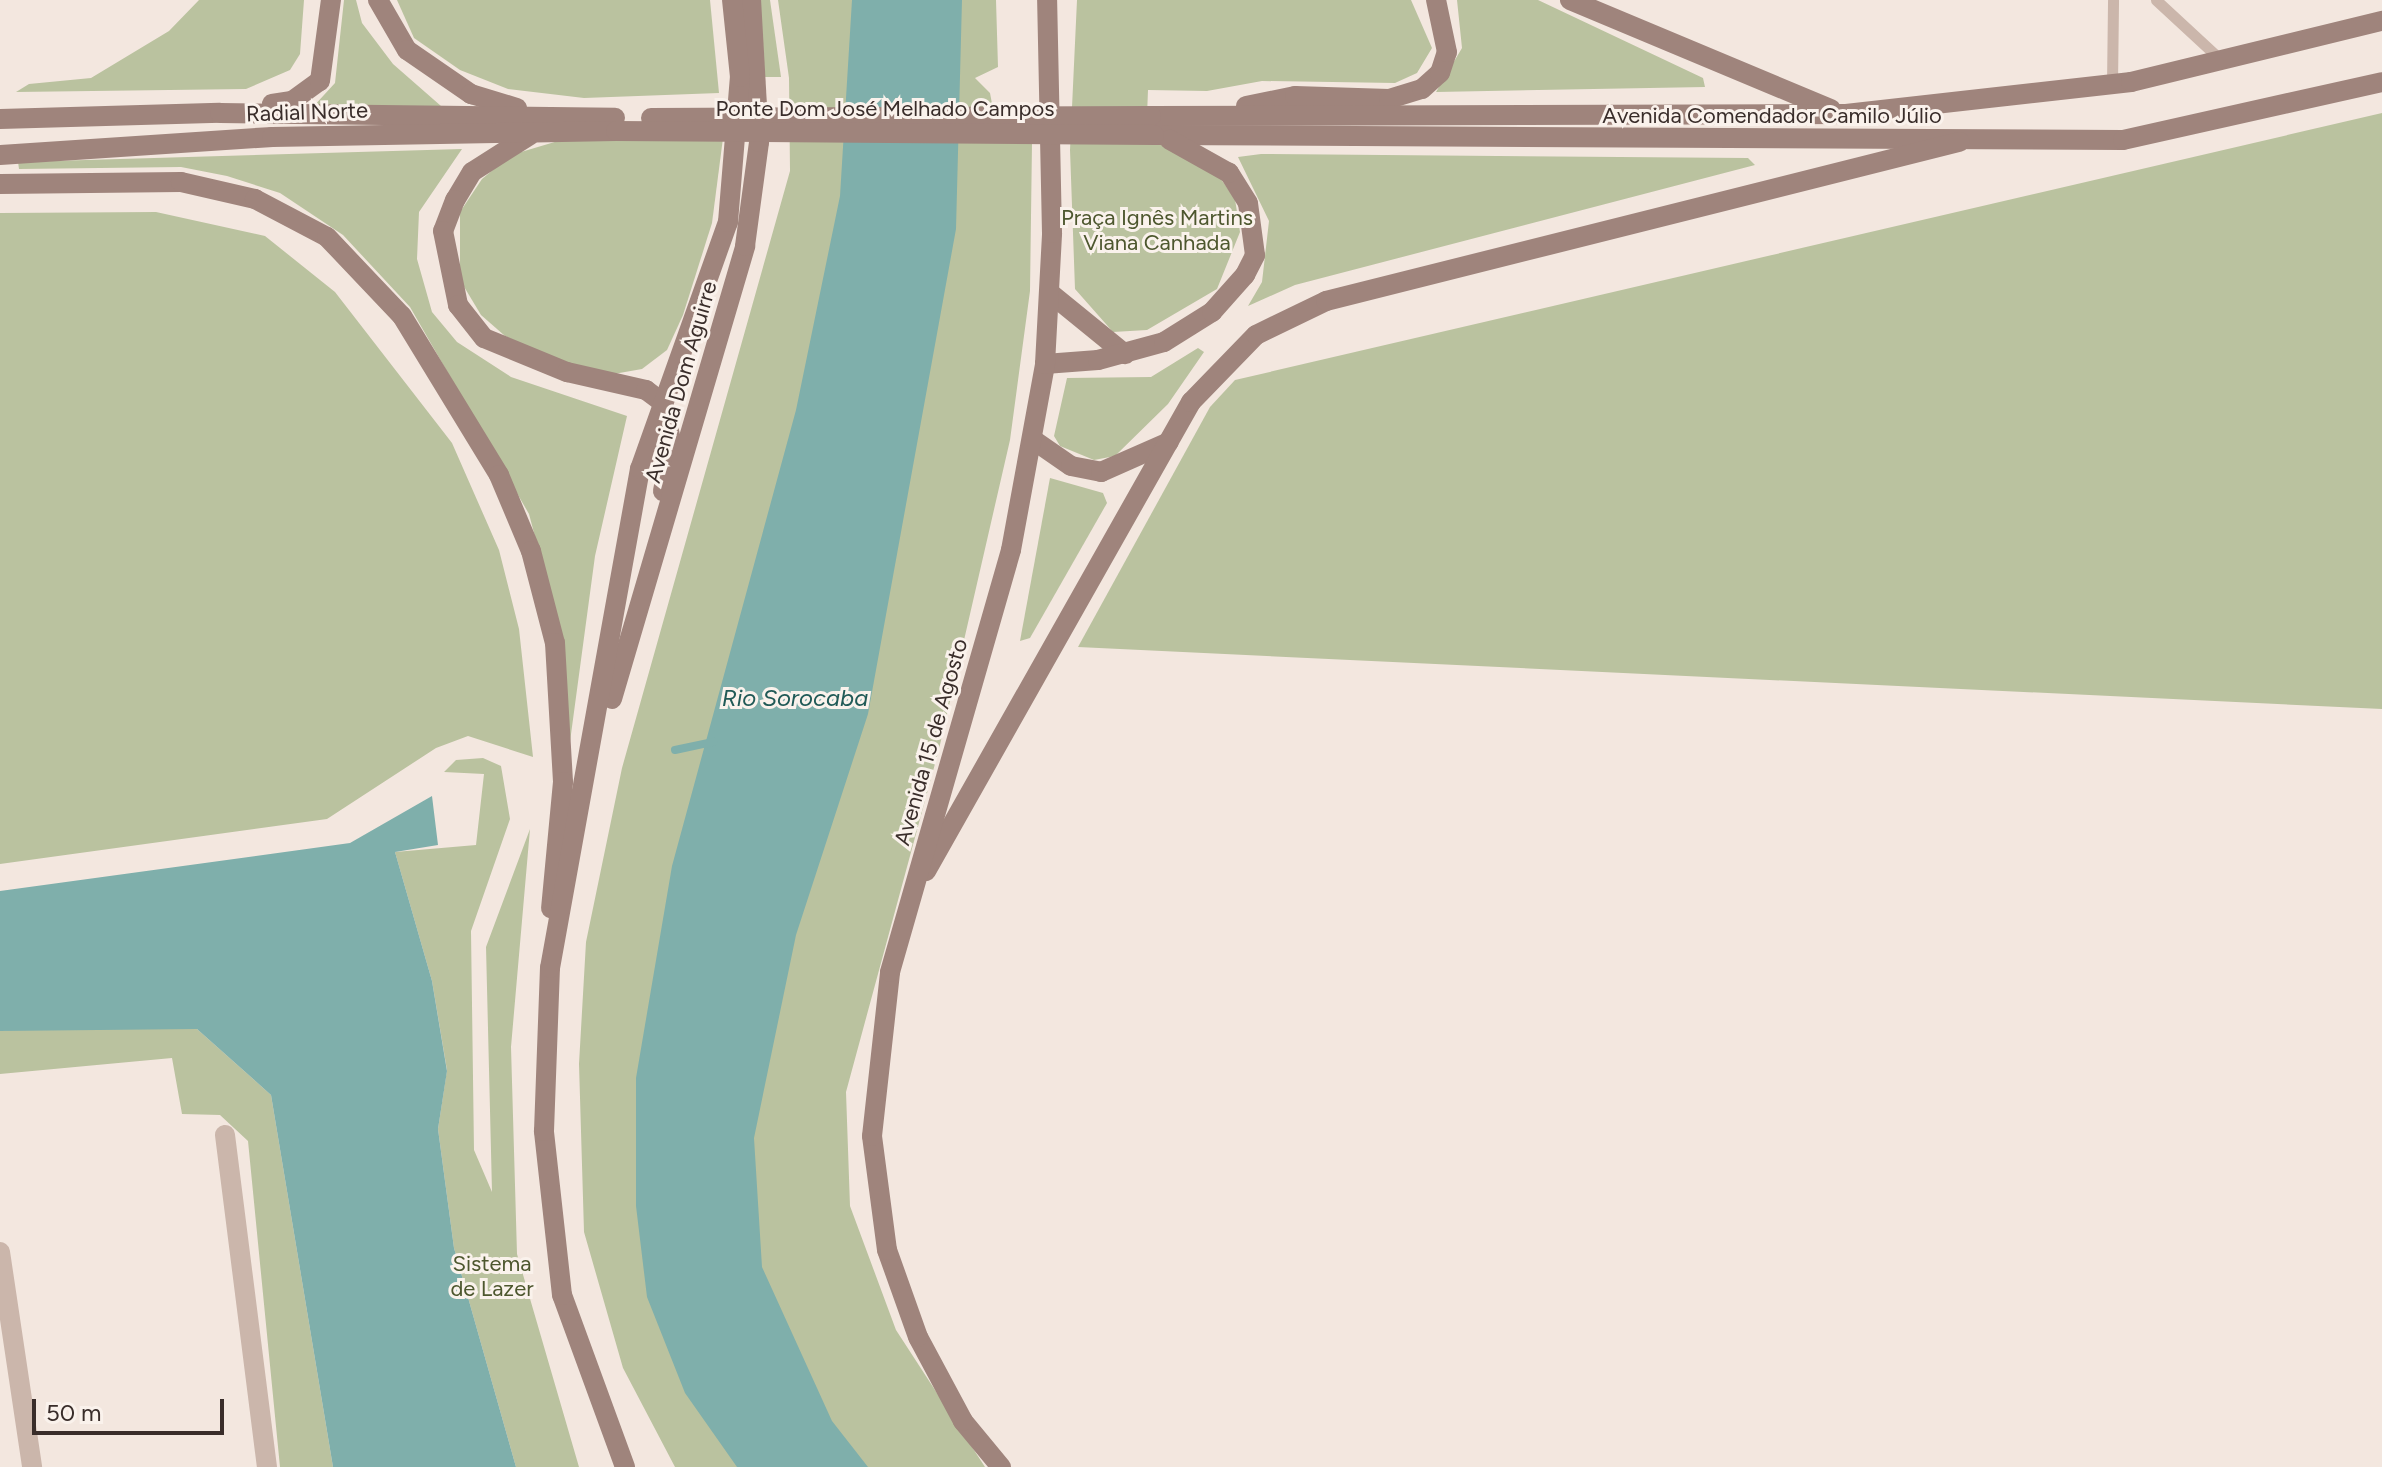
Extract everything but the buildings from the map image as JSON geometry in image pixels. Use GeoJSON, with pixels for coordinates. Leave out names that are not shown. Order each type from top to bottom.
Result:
{"type":"FeatureCollection","features":[{"type":"Feature","properties":{"kind":"main road"},"geometry":{"type":"LineString","coordinates":[[220,113],[292,101],[315,87],[328,51],[331,0]]}},
{"type":"Feature","properties":{"kind":"main road"},"geometry":{"type":"LineString","coordinates":[[378,0],[407,50],[449,82],[542,123]]}},
{"type":"Feature","properties":{"kind":"main road","name":"Avenida Dom Aguirre"},"geometry":{"type":"LineString","coordinates":[[625,1467],[562,1295],[544,1131],[550,968],[591,769],[640,469],[720,260],[736,167],[740,77],[732,0]]}},
{"type":"Feature","properties":{"kind":"main road","name":"Avenida Dom Aguirre"},"geometry":{"type":"LineString","coordinates":[[591,769],[659,547],[759,176],[760,63],[751,0]]}},
{"type":"Feature","properties":{"kind":"main road","name":"Avenida 15 de Agosto"},"geometry":{"type":"LineString","coordinates":[[1001,1467],[963,1421],[918,1337],[887,1250],[872,1177],[877,1063],[912,895],[1011,550],[1045,364],[1050,293],[1047,0]]}},
{"type":"Feature","properties":{"kind":"main road"},"geometry":{"type":"LineString","coordinates":[[1207,115],[1295,96],[1389,99],[1422,89],[1440,73],[1447,52],[1436,0]]}},
{"type":"Feature","properties":{"kind":"main road","name":"Avenida Comendador Camilo Júlio"},"geometry":{"type":"LineString","coordinates":[[1570,0],[1846,114]]}},
{"type":"Feature","properties":{"kind":"main road","name":"Avenida Comendador Camilo Júlio"},"geometry":{"type":"LineString","coordinates":[[1153,125],[1207,115],[1846,114],[2112,85],[2382,21]]}},
{"type":"Feature","properties":{"kind":"main road","name":"Avenida Comendador Camilo Júlio"},"geometry":{"type":"LineString","coordinates":[[1153,125],[1959,142],[2123,140],[2382,82]]}},
{"type":"Feature","properties":{"kind":"main road","name":"Radial Norte"},"geometry":{"type":"LineString","coordinates":[[0,119],[220,113],[615,125]]}},
{"type":"Feature","properties":{"kind":"main road"},"geometry":{"type":"LineString","coordinates":[[542,123],[472,172],[443,231],[445,265],[458,305],[484,338],[605,384],[646,390],[663,403],[672,445],[659,547]]}},
{"type":"Feature","properties":{"kind":"main road","name":"Radial Norte"},"geometry":{"type":"LineString","coordinates":[[0,155],[542,123]]}},
{"type":"Feature","properties":{"kind":"main road","name":"Ponte Dom José Melhado Campos"},"geometry":{"type":"LineString","coordinates":[[615,125],[1153,125]]}},
{"type":"Feature","properties":{"kind":"main road"},"geometry":{"type":"LineString","coordinates":[[1045,364],[1125,354],[1197,325],[1231,295],[1255,255],[1248,203],[1229,173],[1198,150],[1153,125]]}},
{"type":"Feature","properties":{"kind":"main road"},"geometry":{"type":"LineString","coordinates":[[912,895],[1169,442],[1221,364],[1290,313],[1959,142]]}},
{"type":"Feature","properties":{"kind":"main road"},"geometry":{"type":"LineString","coordinates":[[0,184],[181,182],[255,199],[327,237],[402,316],[499,475],[531,551],[555,643],[563,782],[550,968]]}},
{"type":"Feature","properties":{"kind":"main road"},"geometry":{"type":"LineString","coordinates":[[1050,293],[1125,354]]}},
{"type":"Feature","properties":{"kind":"main road"},"geometry":{"type":"LineString","coordinates":[[605,384],[656,378],[682,359]]}},
{"type":"Feature","properties":{"kind":"main road"},"geometry":{"type":"LineString","coordinates":[[1032,439],[1071,466],[1101,472],[1169,442]]}},
{"type":"Feature","properties":{"kind":"street"},"geometry":{"type":"LineString","coordinates":[[225,1135],[267,1467]]}},
{"type":"Feature","properties":{"kind":"street"},"geometry":{"type":"LineString","coordinates":[[0,1252],[32,1467]]}},
{"type":"Feature","properties":{"kind":"lane"},"geometry":{"type":"LineString","coordinates":[[2112,85],[2113,0]]}},
{"type":"Feature","properties":{"kind":"lane"},"geometry":{"type":"LineString","coordinates":[[2156,0],[2221,60]]}},
{"type":"Feature","properties":{"kind":"green space"},"geometry":{"type":"Polygon","coordinates":[[[199,0],[304,0],[300,54],[290,70],[246,89],[16,92],[29,84],[91,78],[169,31],[199,0]]]}},
{"type":"Feature","properties":{"kind":"green space"},"geometry":{"type":"Polygon","coordinates":[[[344,0],[356,0],[362,23],[393,64],[441,106],[312,108],[335,83],[344,0]]]}},
{"type":"Feature","properties":{"kind":"green space"},"geometry":{"type":"Polygon","coordinates":[[[397,0],[710,0],[719,93],[584,98],[508,89],[460,70],[414,38],[397,0]]]}},
{"type":"Feature","properties":{"kind":"green space"},"geometry":{"type":"Polygon","coordinates":[[[756,0],[770,0],[781,77],[764,77],[756,0]]]}},
{"type":"Feature","properties":{"kind":"green space"},"geometry":{"type":"Polygon","coordinates":[[[778,0],[996,0],[998,67],[975,78],[990,93],[999,141],[1032,143],[1030,291],[1010,440],[939,749],[846,1092],[850,1206],[896,1330],[985,1467],[675,1467],[623,1368],[584,1232],[579,1064],[586,942],[622,768],[790,171],[789,78],[778,0]]]}},
{"type":"Feature","properties":{"kind":"green space","name":"Praça Ignês Martins Viana Canhada"},"geometry":{"type":"Polygon","coordinates":[[[1077,0],[1411,0],[1432,48],[1417,73],[1395,83],[1262,81],[1207,91],[1148,90],[1146,142],[1185,149],[1216,172],[1235,199],[1240,232],[1217,289],[1147,330],[1113,332],[1075,289],[1070,150],[1077,0]]]}},
{"type":"Feature","properties":{"kind":"green space"},"geometry":{"type":"Polygon","coordinates":[[[1457,0],[1538,0],[1703,78],[1705,87],[1436,92],[1462,48],[1457,0]]]}},
{"type":"Feature","properties":{"kind":"green space"},"geometry":{"type":"Polygon","coordinates":[[[2382,113],[2382,709],[1078,647],[1210,407],[1235,380],[2382,113]]]}},
{"type":"Feature","properties":{"kind":"green space"},"geometry":{"type":"Polygon","coordinates":[[[723,138],[712,223],[683,315],[667,350],[642,369],[608,375],[557,360],[505,336],[481,315],[460,280],[460,212],[482,179],[511,155],[558,141],[723,138]]]}},
{"type":"Feature","properties":{"kind":"green space"},"geometry":{"type":"Polygon","coordinates":[[[462,149],[419,212],[417,259],[432,312],[457,342],[511,377],[627,416],[595,556],[569,749],[560,631],[529,514],[410,307],[343,235],[280,193],[227,176],[181,167],[19,169],[18,162],[462,149]]]}},
{"type":"Feature","properties":{"kind":"green space","name":"Praça Ignês Martins Viana Canhada"},"geometry":{"type":"Polygon","coordinates":[[[1261,154],[1748,158],[1755,165],[1295,285],[1248,306],[1262,282],[1269,221],[1238,157],[1261,154]]]}},
{"type":"Feature","properties":{"kind":"green space"},"geometry":{"type":"Polygon","coordinates":[[[156,212],[265,236],[335,292],[452,443],[499,550],[519,629],[533,757],[468,736],[436,748],[327,819],[0,864],[0,213],[156,212]]]}},
{"type":"Feature","properties":{"kind":"green space"},"geometry":{"type":"Polygon","coordinates":[[[1198,348],[1204,352],[1168,404],[1115,456],[1094,460],[1060,446],[1054,436],[1067,378],[1151,377],[1198,348]]]}},
{"type":"Feature","properties":{"kind":"green space"},"geometry":{"type":"Polygon","coordinates":[[[1050,478],[1103,493],[1107,503],[1030,638],[1020,641],[1050,478]]]}},
{"type":"Feature","properties":{"kind":"green space","name":"Sistema de Lazer"},"geometry":{"type":"Polygon","coordinates":[[[483,758],[501,766],[510,819],[471,931],[474,1150],[492,1192],[486,947],[530,829],[511,1047],[517,1254],[579,1467],[516,1467],[454,1248],[438,1129],[447,1070],[432,981],[395,852],[476,845],[484,774],[444,772],[456,760],[483,758]]]}},
{"type":"Feature","properties":{"kind":"green space"},"geometry":{"type":"Polygon","coordinates":[[[31,1028],[197,1029],[271,1095],[333,1467],[280,1467],[248,1141],[220,1115],[182,1114],[172,1058],[0,1074],[0,1031],[31,1028]]]}},
{"type":"Feature","properties":{"kind":"water","name":"Rio Sorocaba"},"geometry":{"type":"Polygon","coordinates":[[[852,0],[962,0],[956,229],[868,714],[796,935],[754,1138],[762,1267],[832,1421],[868,1467],[737,1467],[685,1393],[647,1297],[636,1206],[636,1078],[672,866],[796,410],[840,196],[852,0]]]}},
{"type":"Feature","properties":{"kind":"water"},"geometry":{"type":"Polygon","coordinates":[[[432,796],[438,845],[395,852],[432,981],[447,1071],[438,1129],[454,1248],[516,1467],[333,1467],[271,1095],[197,1029],[0,1031],[0,891],[350,843],[432,796]]]}},
{"type":"Feature","properties":{"kind":"waterway"},"geometry":{"type":"LineString","coordinates":[[675,750],[713,742]]}}]}
